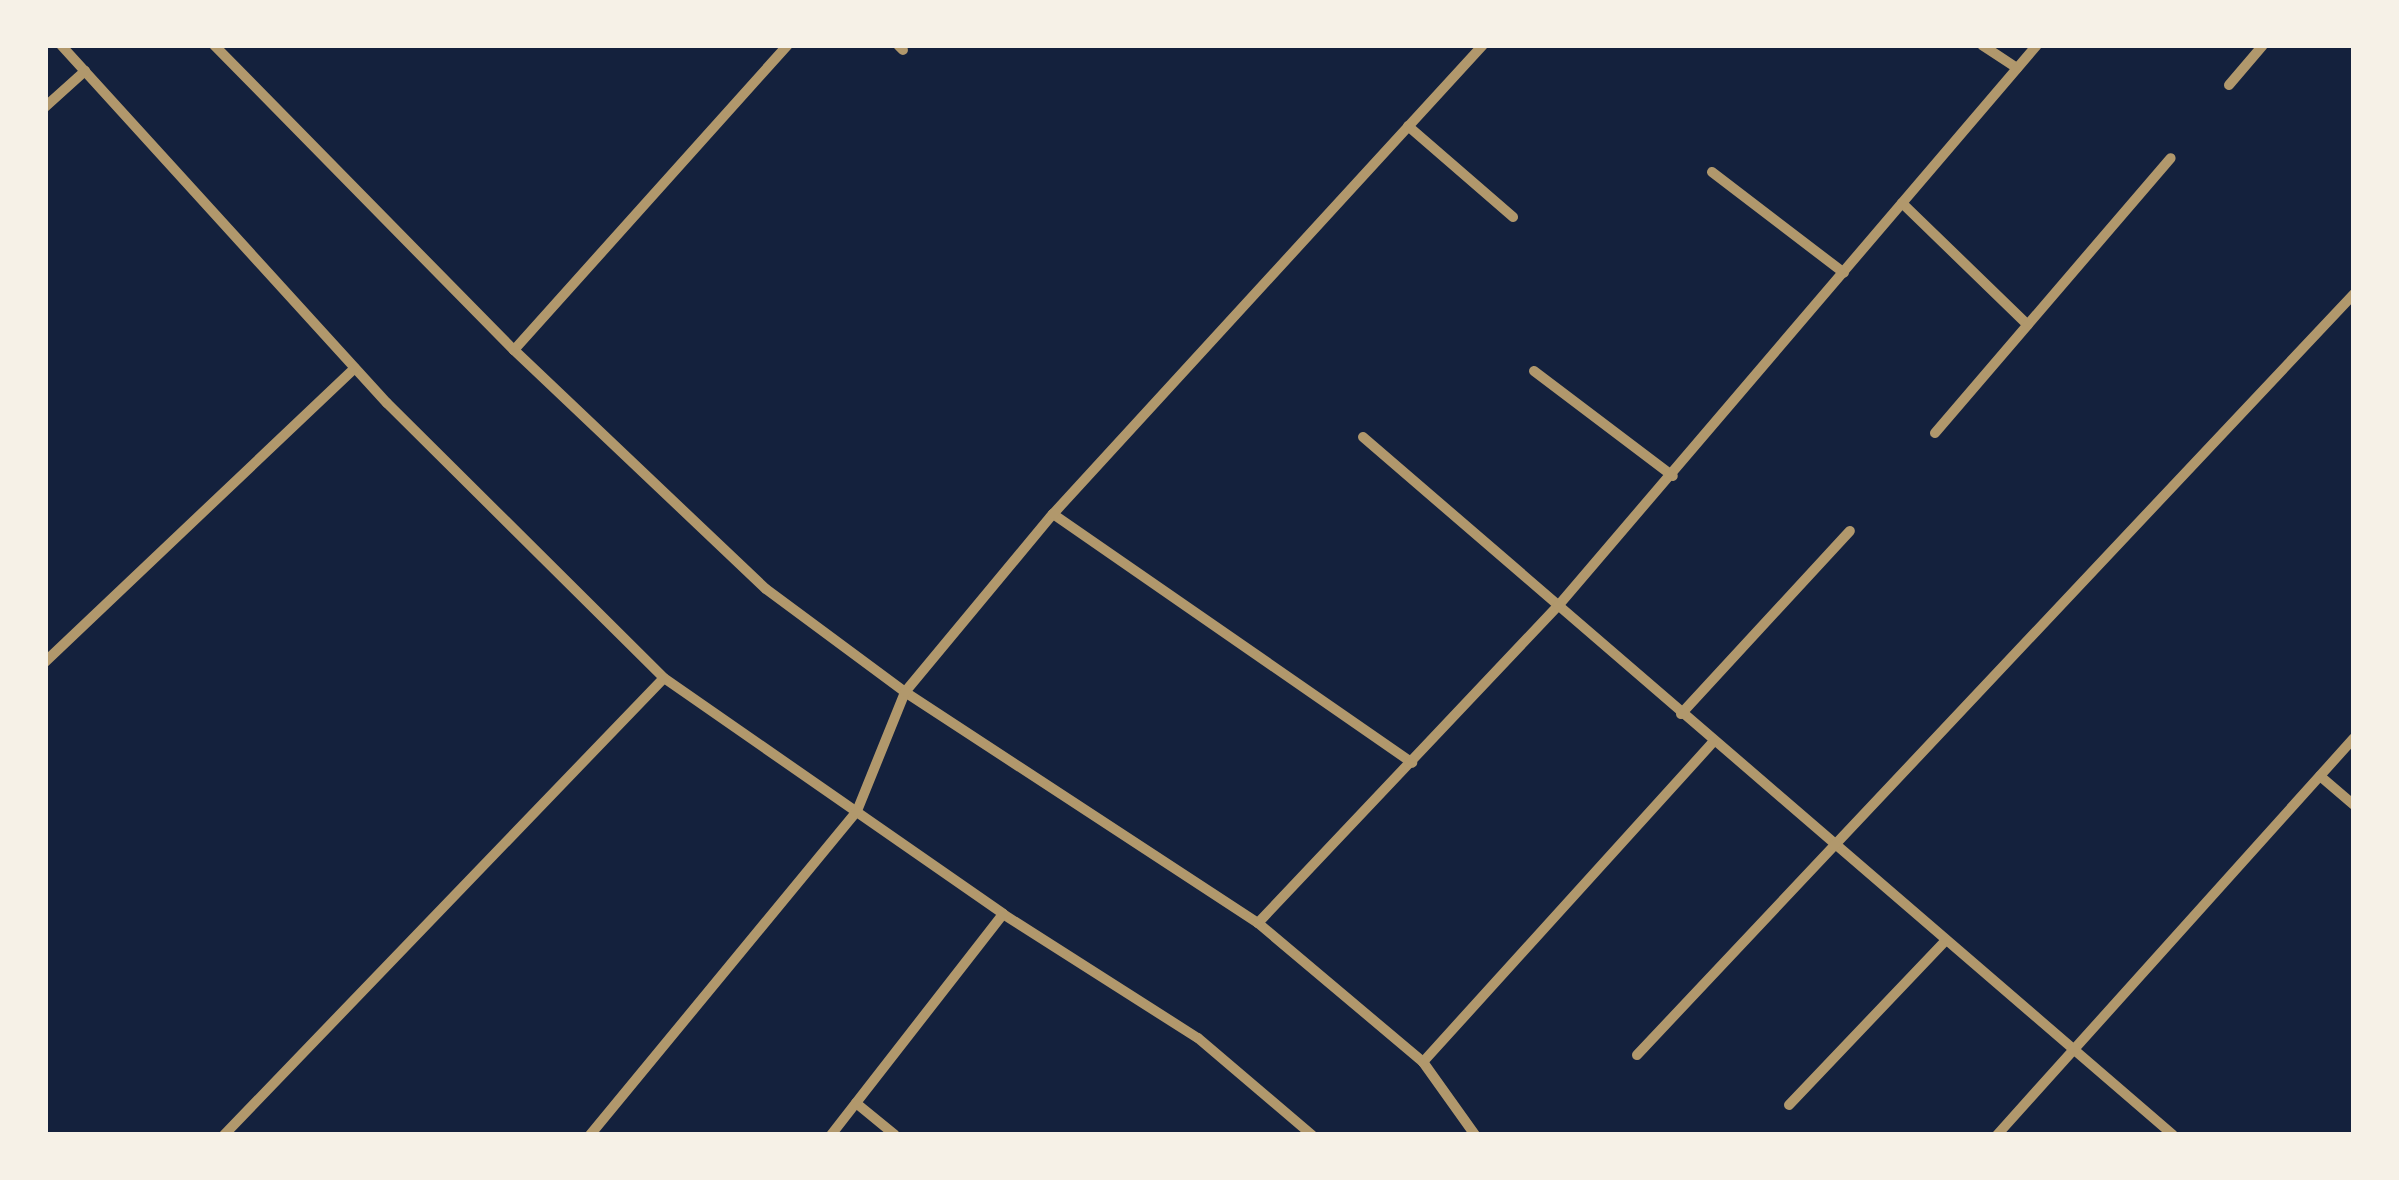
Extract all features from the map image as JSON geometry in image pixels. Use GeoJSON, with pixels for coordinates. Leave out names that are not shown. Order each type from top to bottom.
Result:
{"type":"FeatureCollection","features":[{"type":"Feature","properties":{"kind":"street"},"geometry":{"type":"LineString","coordinates":[[61,45],[355,368],[664,678],[1003,914],[1198,1038],[1312,1135]]}},
{"type":"Feature","properties":{"kind":"street"},"geometry":{"type":"LineString","coordinates":[[214,45],[514,350],[766,589],[905,692],[1258,922],[1424,1062],[1475,1135]]}},
{"type":"Feature","properties":{"kind":"street"},"geometry":{"type":"LineString","coordinates":[[514,350],[788,45]]}},
{"type":"Feature","properties":{"kind":"street"},"geometry":{"type":"LineString","coordinates":[[590,1135],[857,811],[905,692],[1053,514],[1478,49],[1464,45]]}},
{"type":"Feature","properties":{"kind":"street"},"geometry":{"type":"LineString","coordinates":[[1982,45],[2018,68]]}},
{"type":"Feature","properties":{"kind":"street"},"geometry":{"type":"LineString","coordinates":[[1258,922],[1558,606],[1673,476],[2037,45]]}},
{"type":"Feature","properties":{"kind":"street"},"geometry":{"type":"LineString","coordinates":[[2229,85],[2263,45]]}},
{"type":"Feature","properties":{"kind":"street"},"geometry":{"type":"LineString","coordinates":[[45,107],[85,71]]}},
{"type":"Feature","properties":{"kind":"street"},"geometry":{"type":"LineString","coordinates":[[1408,126],[1513,217]]}},
{"type":"Feature","properties":{"kind":"street"},"geometry":{"type":"LineString","coordinates":[[1935,432],[2171,158]]}},
{"type":"Feature","properties":{"kind":"street"},"geometry":{"type":"LineString","coordinates":[[1712,172],[1844,274]]}},
{"type":"Feature","properties":{"kind":"street"},"geometry":{"type":"LineString","coordinates":[[1902,203],[2028,326]]}},
{"type":"Feature","properties":{"kind":"street"},"geometry":{"type":"LineString","coordinates":[[1637,1055],[2354,294]]}},
{"type":"Feature","properties":{"kind":"street"},"geometry":{"type":"LineString","coordinates":[[45,662],[355,368]]}},
{"type":"Feature","properties":{"kind":"street"},"geometry":{"type":"LineString","coordinates":[[1534,371],[1673,476]]}},
{"type":"Feature","properties":{"kind":"street"},"geometry":{"type":"LineString","coordinates":[[1362,437],[2173,1135]]}},
{"type":"Feature","properties":{"kind":"street"},"geometry":{"type":"LineString","coordinates":[[1053,514],[1412,764]]}},
{"type":"Feature","properties":{"kind":"street"},"geometry":{"type":"LineString","coordinates":[[1682,714],[1850,530]]}},
{"type":"Feature","properties":{"kind":"street"},"geometry":{"type":"LineString","coordinates":[[224,1135],[664,678]]}},
{"type":"Feature","properties":{"kind":"street"},"geometry":{"type":"LineString","coordinates":[[1998,1135],[2354,738]]}},
{"type":"Feature","properties":{"kind":"street"},"geometry":{"type":"LineString","coordinates":[[1424,1062],[1713,742]]}},
{"type":"Feature","properties":{"kind":"street"},"geometry":{"type":"LineString","coordinates":[[2320,776],[2354,805]]}},
{"type":"Feature","properties":{"kind":"street"},"geometry":{"type":"LineString","coordinates":[[831,1135],[1003,914]]}},
{"type":"Feature","properties":{"kind":"street"},"geometry":{"type":"LineString","coordinates":[[1789,1105],[1945,941]]}},
{"type":"Feature","properties":{"kind":"street"},"geometry":{"type":"LineString","coordinates":[[856,1104],[894,1135]]}}]}
